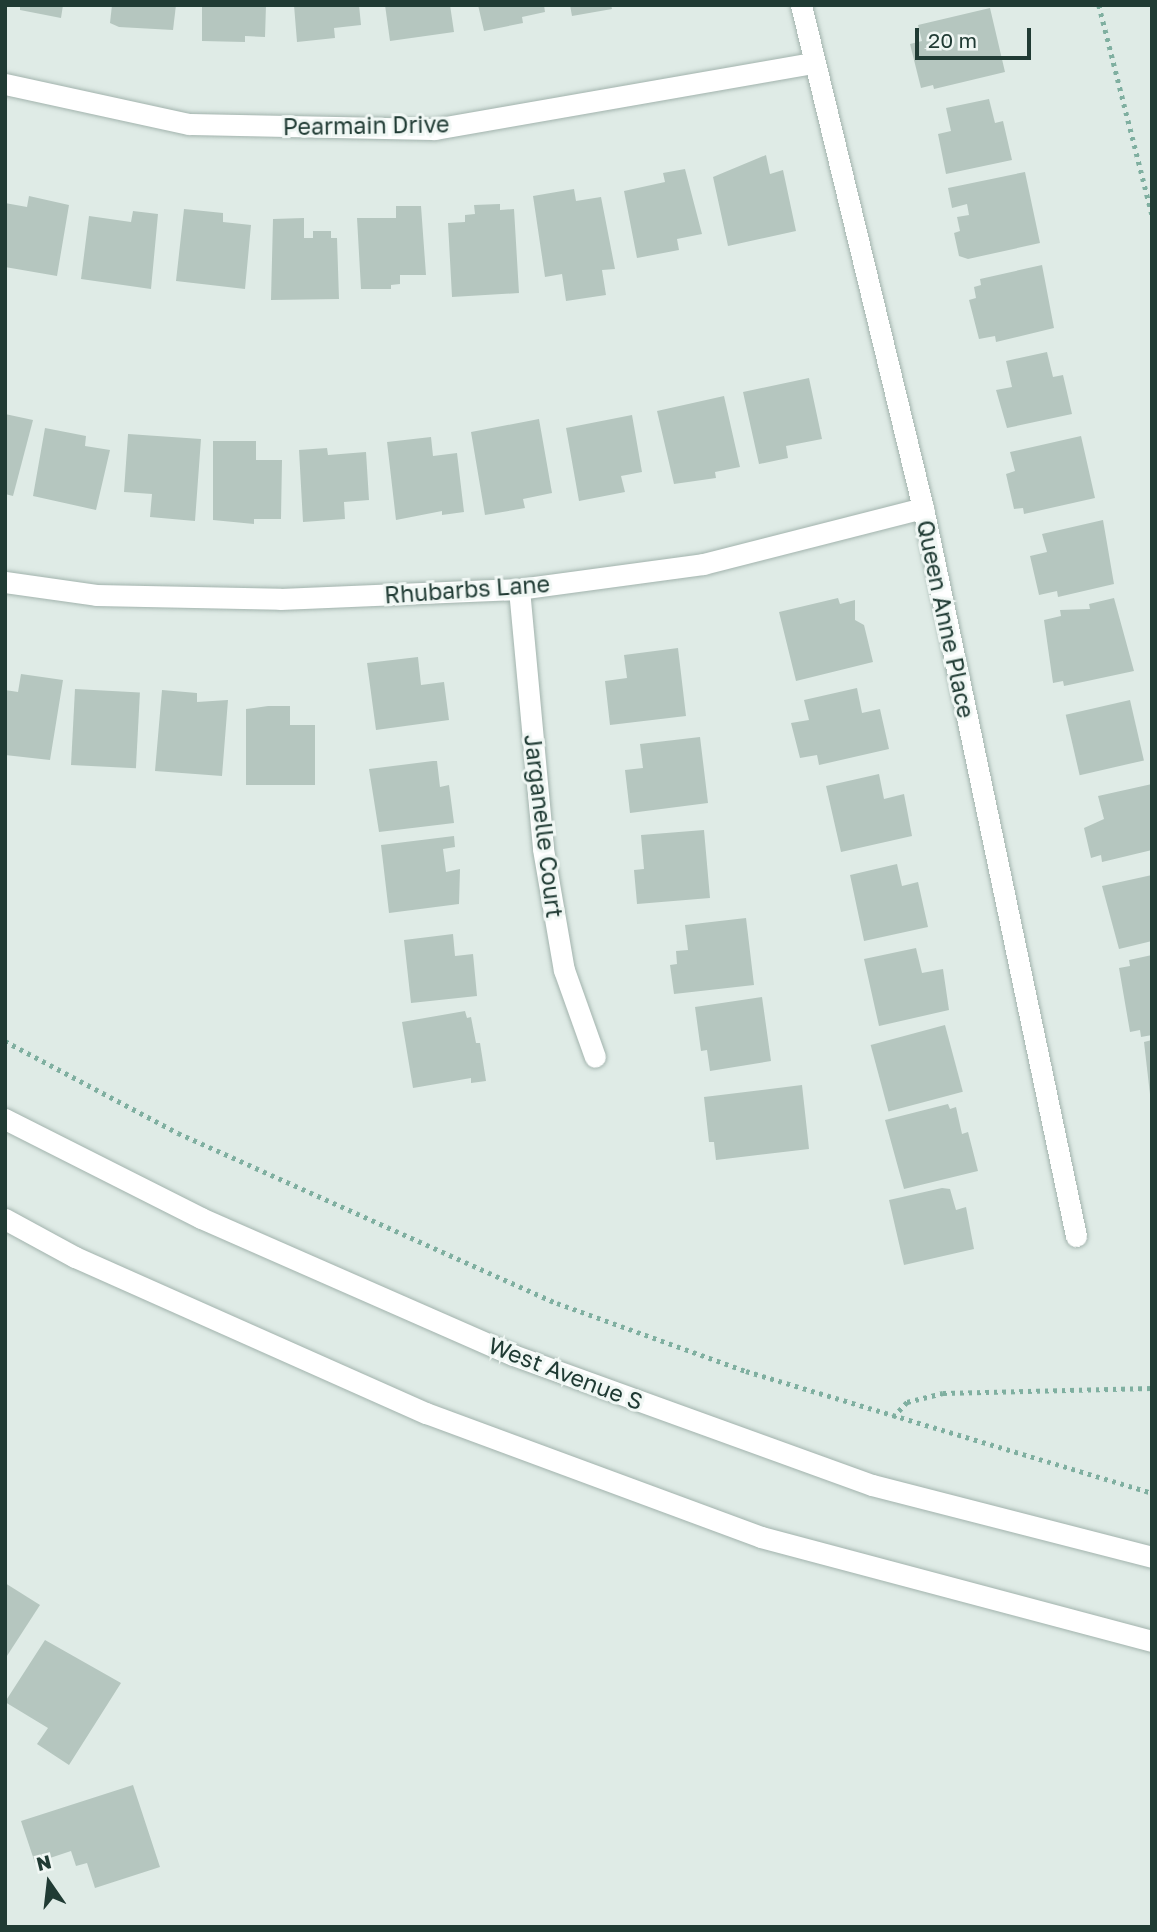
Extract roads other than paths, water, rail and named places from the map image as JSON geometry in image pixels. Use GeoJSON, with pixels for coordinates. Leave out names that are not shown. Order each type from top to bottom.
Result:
{"type":"FeatureCollection","features":[{"type":"Feature","properties":{"kind":"street","name":"Queen Anne Place"},"geometry":{"type":"LineString","coordinates":[[801,5],[811,63],[923,508],[1076,1236]]}},
{"type":"Feature","properties":{"kind":"street","name":"Pearmain Drive"},"geometry":{"type":"LineString","coordinates":[[5,84],[188,124],[435,129],[811,63]]}},
{"type":"Feature","properties":{"kind":"street","name":"Rhubarbs Lane"},"geometry":{"type":"LineString","coordinates":[[5,582],[96,594],[280,599],[519,589],[703,564],[923,508]]}},
{"type":"Feature","properties":{"kind":"street","name":"Jarganelle Court"},"geometry":{"type":"LineString","coordinates":[[519,589],[543,849],[564,971],[595,1057]]}},
{"type":"Feature","properties":{"kind":"street","name":"West Avenue S"},"geometry":{"type":"LineString","coordinates":[[5,1119],[201,1218],[513,1355],[872,1485],[1152,1557]]}},
{"type":"Feature","properties":{"kind":"street"},"geometry":{"type":"LineString","coordinates":[[5,1219],[75,1257],[426,1413],[748,1533],[1152,1641]]}}]}
